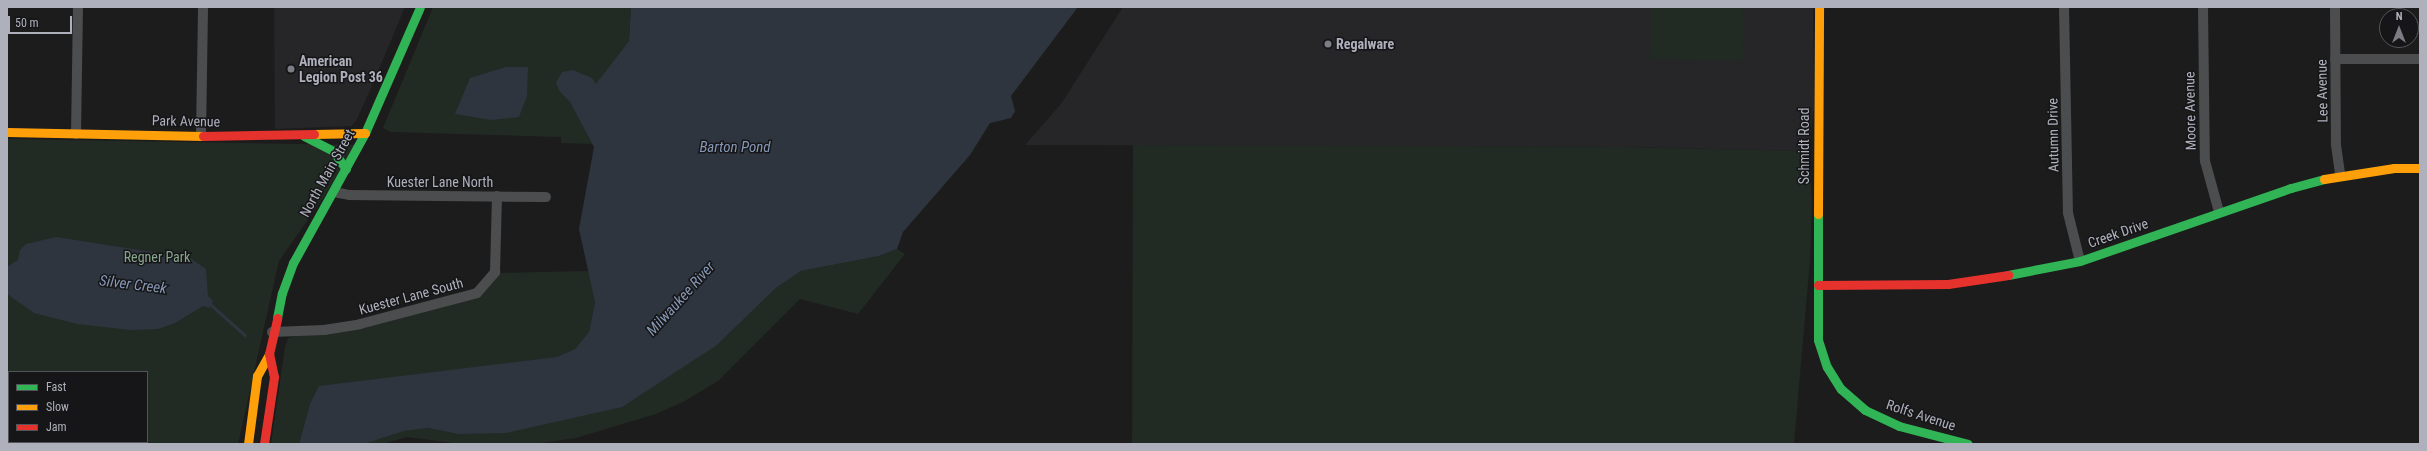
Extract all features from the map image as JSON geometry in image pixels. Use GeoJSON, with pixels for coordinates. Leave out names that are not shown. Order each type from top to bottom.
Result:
{"type":"FeatureCollection","features":[{"type":"Feature","properties":{"kind":"street"},"geometry":{"type":"LineString","coordinates":[[76,134],[78,7]]}},
{"type":"Feature","properties":{"kind":"street"},"geometry":{"type":"LineString","coordinates":[[201,136],[203,7]]}},
{"type":"Feature","properties":{"kind":"street","name":"North Main Street"},"geometry":{"type":"LineString","coordinates":[[264,444],[274,377],[269,354],[272,332],[293,263],[334,192],[365,133],[420,7]]}},
{"type":"Feature","properties":{"kind":"street","name":"Schmidt Road"},"geometry":{"type":"LineString","coordinates":[[1818,285],[1819,7]]}},
{"type":"Feature","properties":{"kind":"street","name":"Autumn Drive"},"geometry":{"type":"LineString","coordinates":[[2064,7],[2068,213],[2080,261]]}},
{"type":"Feature","properties":{"kind":"street","name":"Moore Avenue"},"geometry":{"type":"LineString","coordinates":[[2203,7],[2205,161],[2218,212]]}},
{"type":"Feature","properties":{"kind":"street","name":"Lee Avenue"},"geometry":{"type":"LineString","coordinates":[[2335,7],[2336,145],[2340,175]]}},
{"type":"Feature","properties":{"kind":"street"},"geometry":{"type":"LineString","coordinates":[[2335,59],[2420,59]]}},
{"type":"Feature","properties":{"kind":"street","name":"Park Avenue"},"geometry":{"type":"LineString","coordinates":[[7,132],[201,136],[303,136],[365,133]]}},
{"type":"Feature","properties":{"kind":"street"},"geometry":{"type":"LineString","coordinates":[[303,136],[333,151],[346,170]]}},
{"type":"Feature","properties":{"kind":"street","name":"Creek Drive"},"geometry":{"type":"LineString","coordinates":[[1818,285],[1948,284],[2037,272],[2080,261],[2218,212],[2340,175],[2394,168],[2420,168]]}},
{"type":"Feature","properties":{"kind":"street","name":"Kuester Lane North"},"geometry":{"type":"LineString","coordinates":[[334,192],[356,195],[546,197]]}},
{"type":"Feature","properties":{"kind":"street","name":"Kuester Lane South"},"geometry":{"type":"LineString","coordinates":[[272,332],[324,330],[353,325],[477,293],[495,272],[497,196]]}},
{"type":"Feature","properties":{"kind":"street","name":"Rolfs Avenue"},"geometry":{"type":"LineString","coordinates":[[1818,285],[1818,340],[1827,367],[1842,389],[1865,410],[1899,426],[1968,444]]}},
{"type":"Feature","properties":{"kind":"street","name":"North Main Street"},"geometry":{"type":"LineString","coordinates":[[248,444],[257,376],[269,354]]}},
{"type":"Feature","properties":{"kind":"shaded area"},"geometry":{"type":"Polygon","coordinates":[[[274,7],[405,7],[371,88],[356,121],[351,126],[275,129],[274,7]]]}},
{"type":"Feature","properties":{"kind":"shaded area"},"geometry":{"type":"Polygon","coordinates":[[[1123,7],[1813,7],[1814,107],[1809,151],[1622,147],[1025,145],[1061,104],[1123,7]]]}},
{"type":"Feature","properties":{"kind":"green space"},"geometry":{"type":"Polygon","coordinates":[[[433,7],[631,7],[629,41],[596,85],[560,92],[570,102],[593,144],[561,143],[561,137],[391,132],[383,128],[433,7]]]}},
{"type":"Feature","properties":{"kind":"green space"},"geometry":{"type":"Polygon","coordinates":[[[1651,7],[1744,7],[1743,61],[1650,59],[1651,7]]]}},
{"type":"Feature","properties":{"kind":"green space","name":"Regner Park"},"geometry":{"type":"Polygon","coordinates":[[[7,139],[360,145],[279,261],[238,444],[7,444],[7,139]]]}},
{"type":"Feature","properties":{"kind":"green space"},"geometry":{"type":"Polygon","coordinates":[[[1133,145],[1622,147],[1809,151],[1812,204],[1810,260],[1794,444],[1132,444],[1133,145]]]}},
{"type":"Feature","properties":{"kind":"green space"},"geometry":{"type":"Polygon","coordinates":[[[897,249],[905,254],[858,314],[800,299],[718,381],[683,402],[656,414],[576,438],[534,444],[461,444],[407,437],[383,444],[364,444],[404,431],[428,428],[458,434],[717,345],[776,288],[801,271],[879,256],[897,249]]]}},
{"type":"Feature","properties":{"kind":"green space"},"geometry":{"type":"Polygon","coordinates":[[[589,271],[595,302],[589,332],[575,349],[557,357],[310,404],[299,444],[271,444],[285,347],[288,338],[480,293],[501,273],[589,271]]]}},
{"type":"Feature","properties":{"kind":"water","name":"Barton Pond"},"geometry":{"type":"Polygon","coordinates":[[[631,7],[1078,7],[1011,96],[1015,111],[1011,118],[990,123],[970,155],[903,232],[897,249],[879,256],[801,271],[776,288],[717,345],[622,407],[506,433],[458,434],[428,428],[404,431],[364,444],[299,444],[310,404],[319,386],[557,357],[575,349],[589,332],[595,302],[579,229],[594,147],[570,102],[560,92],[556,83],[562,72],[573,70],[592,78],[596,84],[629,41],[631,7]]]}},
{"type":"Feature","properties":{"kind":"water"},"geometry":{"type":"Polygon","coordinates":[[[506,67],[528,67],[527,96],[519,117],[491,120],[455,114],[470,78],[506,67]]]}},
{"type":"Feature","properties":{"kind":"water"},"geometry":{"type":"Polygon","coordinates":[[[56,237],[190,258],[206,269],[208,296],[213,301],[210,308],[203,306],[175,323],[158,329],[131,330],[77,324],[34,313],[7,294],[7,267],[18,260],[20,250],[26,244],[56,237]]]}},
{"type":"Feature","properties":{"kind":"waterway","name":"Silver Creek"},"geometry":{"type":"LineString","coordinates":[[209,303],[245,335]]}},
{"type":"Feature","properties":{"kind":"traffic: fast"},"geometry":{"type":"LineString","coordinates":[[277,318],[282,293],[293,263],[365,133],[420,7]]}},
{"type":"Feature","properties":{"kind":"traffic: fast"},"geometry":{"type":"LineString","coordinates":[[304,136],[333,151],[346,169]]}},
{"type":"Feature","properties":{"kind":"traffic: fast"},"geometry":{"type":"LineString","coordinates":[[2008,275],[2080,261],[2291,188],[2324,179]]}},
{"type":"Feature","properties":{"kind":"traffic: fast"},"geometry":{"type":"LineString","coordinates":[[1818,214],[1818,340],[1827,367],[1841,389],[1865,410],[1899,426],[1968,444]]}},
{"type":"Feature","properties":{"kind":"traffic: slow"},"geometry":{"type":"LineString","coordinates":[[1818,214],[1819,7]]}},
{"type":"Feature","properties":{"kind":"traffic: slow"},"geometry":{"type":"LineString","coordinates":[[7,132],[203,136]]}},
{"type":"Feature","properties":{"kind":"traffic: slow"},"geometry":{"type":"LineString","coordinates":[[314,134],[365,133]]}},
{"type":"Feature","properties":{"kind":"traffic: slow"},"geometry":{"type":"LineString","coordinates":[[2324,179],[2394,168],[2420,168]]}},
{"type":"Feature","properties":{"kind":"traffic: slow"},"geometry":{"type":"LineString","coordinates":[[248,444],[257,376],[269,354]]}},
{"type":"Feature","properties":{"kind":"traffic: jam"},"geometry":{"type":"LineString","coordinates":[[203,136],[314,134]]}},
{"type":"Feature","properties":{"kind":"traffic: jam"},"geometry":{"type":"LineString","coordinates":[[1818,285],[1948,284],[2008,275]]}},
{"type":"Feature","properties":{"kind":"traffic: jam"},"geometry":{"type":"LineString","coordinates":[[264,444],[274,377],[269,354],[277,318]]}},
{"type":"Feature","properties":{"kind":"place","name":"Regalware"},"geometry":{"type":"Point","coordinates":[1328,44]}},
{"type":"Feature","properties":{"kind":"place","name":"American Legion Post 36"},"geometry":{"type":"Point","coordinates":[291,69]}},
{"type":"Feature","properties":{"kind":"water label","name":"Milwaukee River"},"geometry":{"type":"Point","coordinates":[681,299]}}]}
